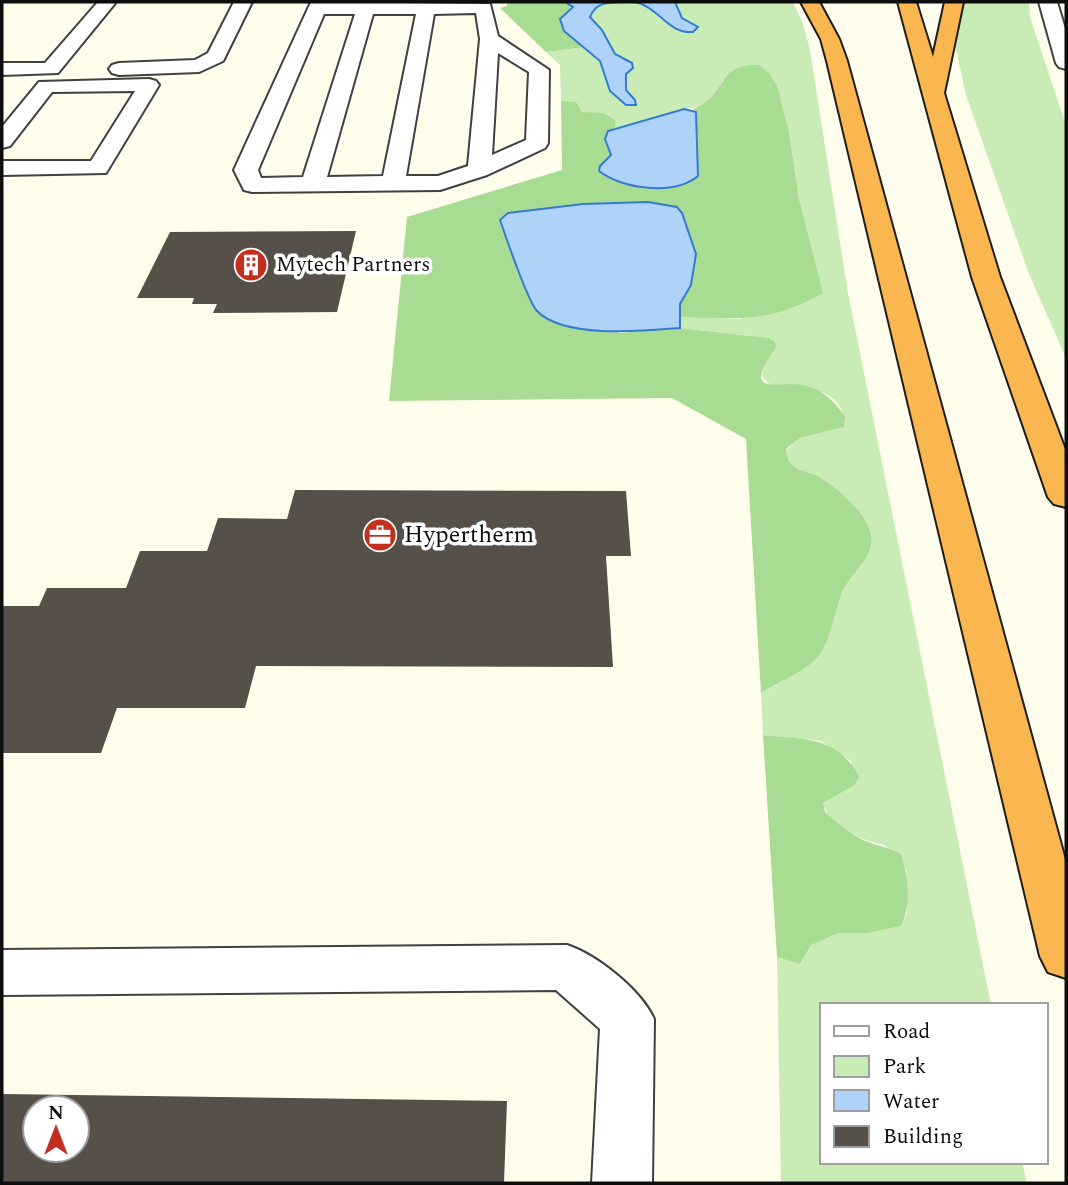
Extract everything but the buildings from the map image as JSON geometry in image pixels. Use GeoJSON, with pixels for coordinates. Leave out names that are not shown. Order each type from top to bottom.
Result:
{"type":"FeatureCollection","features":[{"type":"Feature","properties":{"kind":"highway"},"geometry":{"type":"LineString","coordinates":[[810,2],[830,39],[838,61],[1066,956]]}},
{"type":"Feature","properties":{"kind":"highway"},"geometry":{"type":"LineString","coordinates":[[832,2],[838,61]]}},
{"type":"Feature","properties":{"kind":"highway"},"geometry":{"type":"LineString","coordinates":[[907,2],[986,277],[1066,497]]}},
{"type":"Feature","properties":{"kind":"highway"},"geometry":{"type":"LineString","coordinates":[[934,96],[954,2]]}},
{"type":"Feature","properties":{"kind":"street"},"geometry":{"type":"LineString","coordinates":[[2,141],[107,2]]}},
{"type":"Feature","properties":{"kind":"street"},"geometry":{"type":"LineString","coordinates":[[48,78],[199,65],[216,57],[243,2]]}},
{"type":"Feature","properties":{"kind":"street"},"geometry":{"type":"LineString","coordinates":[[1048,2],[1066,63]]}},
{"type":"Feature","properties":{"kind":"street"},"geometry":{"type":"LineString","coordinates":[[479,170],[489,39],[484,8],[317,9],[246,170],[252,185],[440,183],[479,170],[537,143],[539,70],[489,39]]}},
{"type":"Feature","properties":{"kind":"street"},"geometry":{"type":"LineString","coordinates":[[313,184],[366,9]]}},
{"type":"Feature","properties":{"kind":"street"},"geometry":{"type":"LineString","coordinates":[[393,184],[426,9]]}},
{"type":"Feature","properties":{"kind":"street"},"geometry":{"type":"LineString","coordinates":[[2,69],[48,78],[149,85],[98,168],[2,168]]}},
{"type":"Feature","properties":{"kind":"street"},"geometry":{"type":"LineString","coordinates":[[2,82],[50,82],[48,78]]}},
{"type":"Feature","properties":{"kind":"street"},"geometry":{"type":"LineString","coordinates":[[2,973],[567,967],[626,1019],[622,1183]]}},
{"type":"Feature","properties":{"kind":"green space"},"geometry":{"type":"Polygon","coordinates":[[[507,2],[565,2],[571,5],[564,31],[586,47],[546,52],[500,8],[507,6],[507,2]]]}},
{"type":"Feature","properties":{"kind":"green space"},"geometry":{"type":"Polygon","coordinates":[[[675,2],[793,2],[802,21],[810,50],[848,293],[991,1003],[820,1003],[820,1164],[1022,1164],[1027,1183],[781,1183],[777,957],[800,964],[811,945],[839,933],[869,933],[901,926],[907,914],[906,870],[885,845],[848,832],[826,812],[823,803],[855,785],[851,761],[821,741],[763,735],[761,693],[802,669],[825,645],[836,605],[848,579],[871,548],[840,494],[825,480],[794,467],[787,458],[786,450],[800,438],[844,427],[843,414],[838,404],[830,397],[807,388],[771,386],[762,376],[764,363],[770,356],[752,336],[680,328],[680,317],[740,319],[818,280],[778,88],[723,80],[711,102],[705,106],[677,110],[654,119],[615,128],[616,121],[611,118],[583,112],[570,103],[561,101],[560,65],[546,52],[586,47],[599,61],[612,91],[618,98],[626,105],[636,104],[626,90],[626,74],[632,68],[615,54],[602,30],[590,17],[596,8],[610,3],[636,3],[647,7],[671,24],[698,27],[682,18],[675,2]]]}},
{"type":"Feature","properties":{"kind":"green space"},"geometry":{"type":"Polygon","coordinates":[[[962,2],[1029,2],[1030,17],[1066,125],[1066,358],[1029,274],[966,95],[956,50],[962,2]]]}},
{"type":"Feature","properties":{"kind":"green space"},"geometry":{"type":"Polygon","coordinates":[[[759,65],[770,74],[778,88],[789,132],[799,199],[823,293],[787,310],[753,317],[680,317],[679,304],[691,285],[648,202],[583,204],[508,213],[619,333],[680,328],[768,338],[775,342],[776,347],[761,374],[762,381],[767,384],[796,384],[813,388],[829,398],[845,416],[844,427],[800,438],[786,449],[787,457],[794,466],[823,479],[856,508],[868,526],[871,536],[870,551],[843,590],[827,640],[819,655],[800,671],[761,693],[746,439],[672,398],[389,401],[407,217],[562,170],[561,101],[576,102],[582,112],[604,113],[616,121],[615,128],[608,131],[605,139],[612,155],[600,166],[698,150],[696,112],[693,109],[704,104],[735,69],[759,65]]]}},
{"type":"Feature","properties":{"kind":"green space"},"geometry":{"type":"Polygon","coordinates":[[[763,735],[818,742],[840,753],[850,763],[859,776],[855,785],[823,803],[825,812],[856,836],[901,854],[908,890],[907,909],[901,926],[869,933],[839,933],[811,945],[800,964],[777,957],[763,735]]]}},
{"type":"Feature","properties":{"kind":"water"},"geometry":{"type":"Polygon","coordinates":[[[565,2],[627,2],[601,5],[590,17],[602,30],[615,54],[632,63],[633,68],[626,74],[626,90],[636,105],[626,105],[610,91],[600,61],[564,31],[560,19],[573,7],[565,2]]]}},
{"type":"Feature","properties":{"kind":"water"},"geometry":{"type":"Polygon","coordinates":[[[632,2],[675,2],[682,18],[698,27],[693,32],[676,28],[649,8],[632,2]]]}},
{"type":"Feature","properties":{"kind":"water"},"geometry":{"type":"Polygon","coordinates":[[[684,109],[696,112],[698,176],[676,186],[648,188],[621,182],[599,171],[600,166],[611,155],[605,139],[608,131],[684,109]]]}},
{"type":"Feature","properties":{"kind":"water"},"geometry":{"type":"Polygon","coordinates":[[[648,202],[677,207],[682,213],[696,254],[691,285],[680,304],[680,328],[626,331],[585,329],[549,320],[537,311],[522,282],[500,220],[508,213],[583,204],[648,202]]]}},
{"type":"Feature","properties":{"kind":"place","name":"Mytech Partners"},"geometry":{"type":"Point","coordinates":[251,265]}},
{"type":"Feature","properties":{"kind":"place","name":"Hypertherm"},"geometry":{"type":"Point","coordinates":[380,535]}}]}
